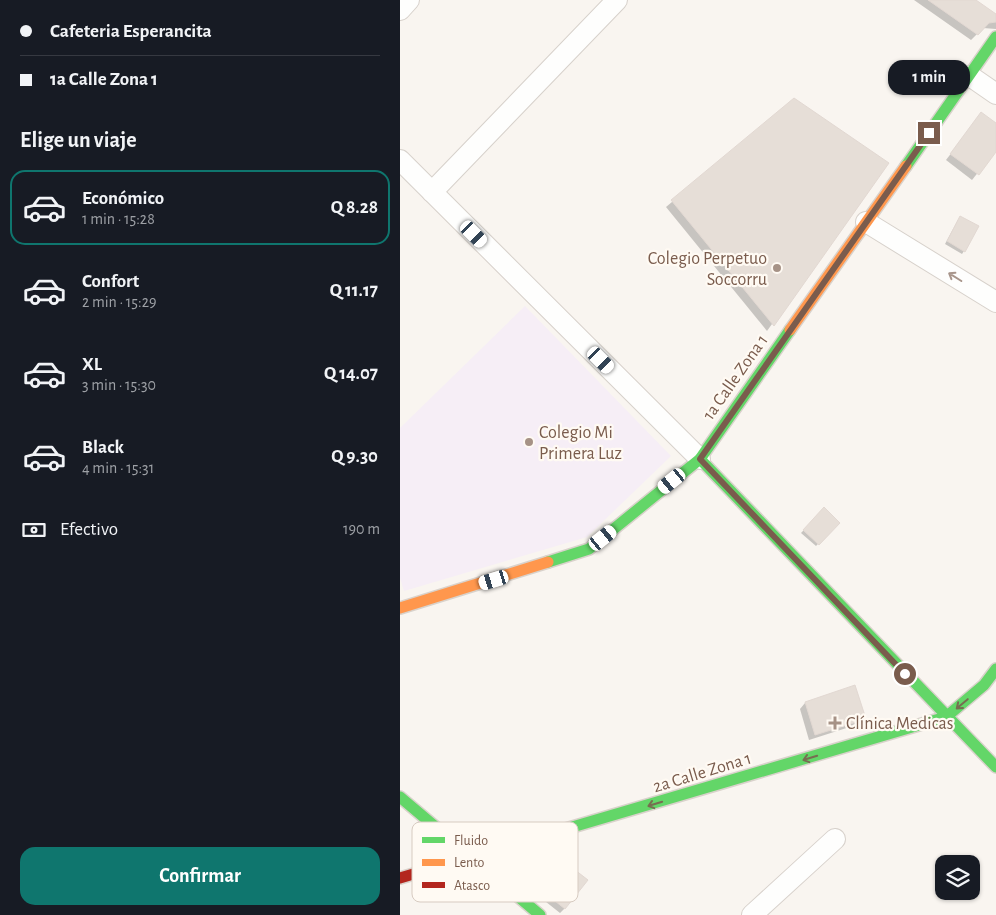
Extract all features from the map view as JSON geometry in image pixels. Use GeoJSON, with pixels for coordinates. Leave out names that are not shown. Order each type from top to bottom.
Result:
{"type":"FeatureCollection","features":[{"type":"Feature","properties":{"kind":"street"},"geometry":{"type":"LineString","coordinates":[[400,10],[409,0]]}},
{"type":"Feature","properties":{"kind":"street"},"geometry":{"type":"LineString","coordinates":[[432,192],[617,0]]}},
{"type":"Feature","properties":{"kind":"street","name":"1a Calle Zona 1"},"geometry":{"type":"LineString","coordinates":[[400,608],[589,549],[700,459],[996,38]]}},
{"type":"Feature","properties":{"kind":"street"},"geometry":{"type":"LineString","coordinates":[[970,76],[996,94]]}},
{"type":"Feature","properties":{"kind":"street"},"geometry":{"type":"LineString","coordinates":[[400,160],[700,459],[996,767]]}},
{"type":"Feature","properties":{"kind":"street"},"geometry":{"type":"LineString","coordinates":[[866,222],[996,302]]}},
{"type":"Feature","properties":{"kind":"street","name":"2a Calle Zona 1"},"geometry":{"type":"LineString","coordinates":[[578,827],[946,717],[984,686],[996,669]]}},
{"type":"Feature","properties":{"kind":"street"},"geometry":{"type":"LineString","coordinates":[[400,797],[431,822]]}},
{"type":"Feature","properties":{"kind":"street"},"geometry":{"type":"LineString","coordinates":[[752,915],[835,839]]}},
{"type":"Feature","properties":{"kind":"street"},"geometry":{"type":"LineString","coordinates":[[525,902],[540,915]]}},
{"type":"Feature","properties":{"kind":"shaded area","name":"Colegio Mi Primera Luz"},"geometry":{"type":"Polygon","coordinates":[[[525,306],[671,456],[587,537],[404,591],[400,578],[400,428],[525,306]]]}},
{"type":"Feature","properties":{"kind":"building"},"geometry":{"type":"Polygon","coordinates":[[[928,0],[976,0],[996,14],[996,22],[989,23],[978,35],[928,0]]]}},
{"type":"Feature","properties":{"kind":"building","name":"Colegio Perpetuo Soccorru"},"geometry":{"type":"Polygon","coordinates":[[[794,98],[889,163],[774,326],[671,200],[794,98]]]}},
{"type":"Feature","properties":{"kind":"building"},"geometry":{"type":"Polygon","coordinates":[[[981,112],[996,123],[996,152],[979,175],[950,154],[981,112]]]}},
{"type":"Feature","properties":{"kind":"building"},"geometry":{"type":"Polygon","coordinates":[[[960,216],[979,226],[965,252],[947,241],[960,216]]]}},
{"type":"Feature","properties":{"kind":"building"},"geometry":{"type":"Polygon","coordinates":[[[824,507],[840,523],[819,545],[803,530],[824,507]]]}},
{"type":"Feature","properties":{"kind":"building"},"geometry":{"type":"Polygon","coordinates":[[[855,685],[866,719],[815,735],[805,702],[855,685]]]}},
{"type":"Feature","properties":{"kind":"building"},"geometry":{"type":"Polygon","coordinates":[[[578,872],[588,880],[578,893],[578,872]]]}},
{"type":"Feature","properties":{"kind":"building"},"geometry":{"type":"Polygon","coordinates":[[[556,902],[571,902],[565,909],[556,902]]]}},
{"type":"Feature","properties":{"kind":"traffic: fast"},"geometry":{"type":"LineString","coordinates":[[906,166],[996,37]]}},
{"type":"Feature","properties":{"kind":"traffic: fast"},"geometry":{"type":"LineString","coordinates":[[548,562],[589,549],[700,459],[790,330]]}},
{"type":"Feature","properties":{"kind":"traffic: fast"},"geometry":{"type":"LineString","coordinates":[[700,459],[996,767]]}},
{"type":"Feature","properties":{"kind":"traffic: fast"},"geometry":{"type":"LineString","coordinates":[[578,825],[946,717],[984,685],[996,669]]}},
{"type":"Feature","properties":{"kind":"traffic: fast"},"geometry":{"type":"LineString","coordinates":[[400,797],[430,822]]}},
{"type":"Feature","properties":{"kind":"traffic: fast"},"geometry":{"type":"LineString","coordinates":[[525,902],[540,915]]}},
{"type":"Feature","properties":{"kind":"traffic: slow"},"geometry":{"type":"LineString","coordinates":[[790,330],[906,166]]}},
{"type":"Feature","properties":{"kind":"traffic: slow"},"geometry":{"type":"LineString","coordinates":[[400,608],[548,562]]}},
{"type":"Feature","properties":{"kind":"traffic: jam"},"geometry":{"type":"LineString","coordinates":[[400,878],[412,874]]}},
{"type":"Feature","properties":{"kind":"place","name":"Colegio Perpetuo Soccorru"},"geometry":{"type":"Point","coordinates":[777,268]}},
{"type":"Feature","properties":{"kind":"place","name":"Colegio Mi Primera Luz"},"geometry":{"type":"Point","coordinates":[529,442]}},
{"type":"Feature","properties":{"kind":"place","name":"Clínica Medicas"},"geometry":{"type":"Point","coordinates":[835,723]}},
{"type":"Feature","properties":{"kind":"route"},"geometry":{"type":"LineString","coordinates":[[905,674],[700,459],[929,133]]}}]}
